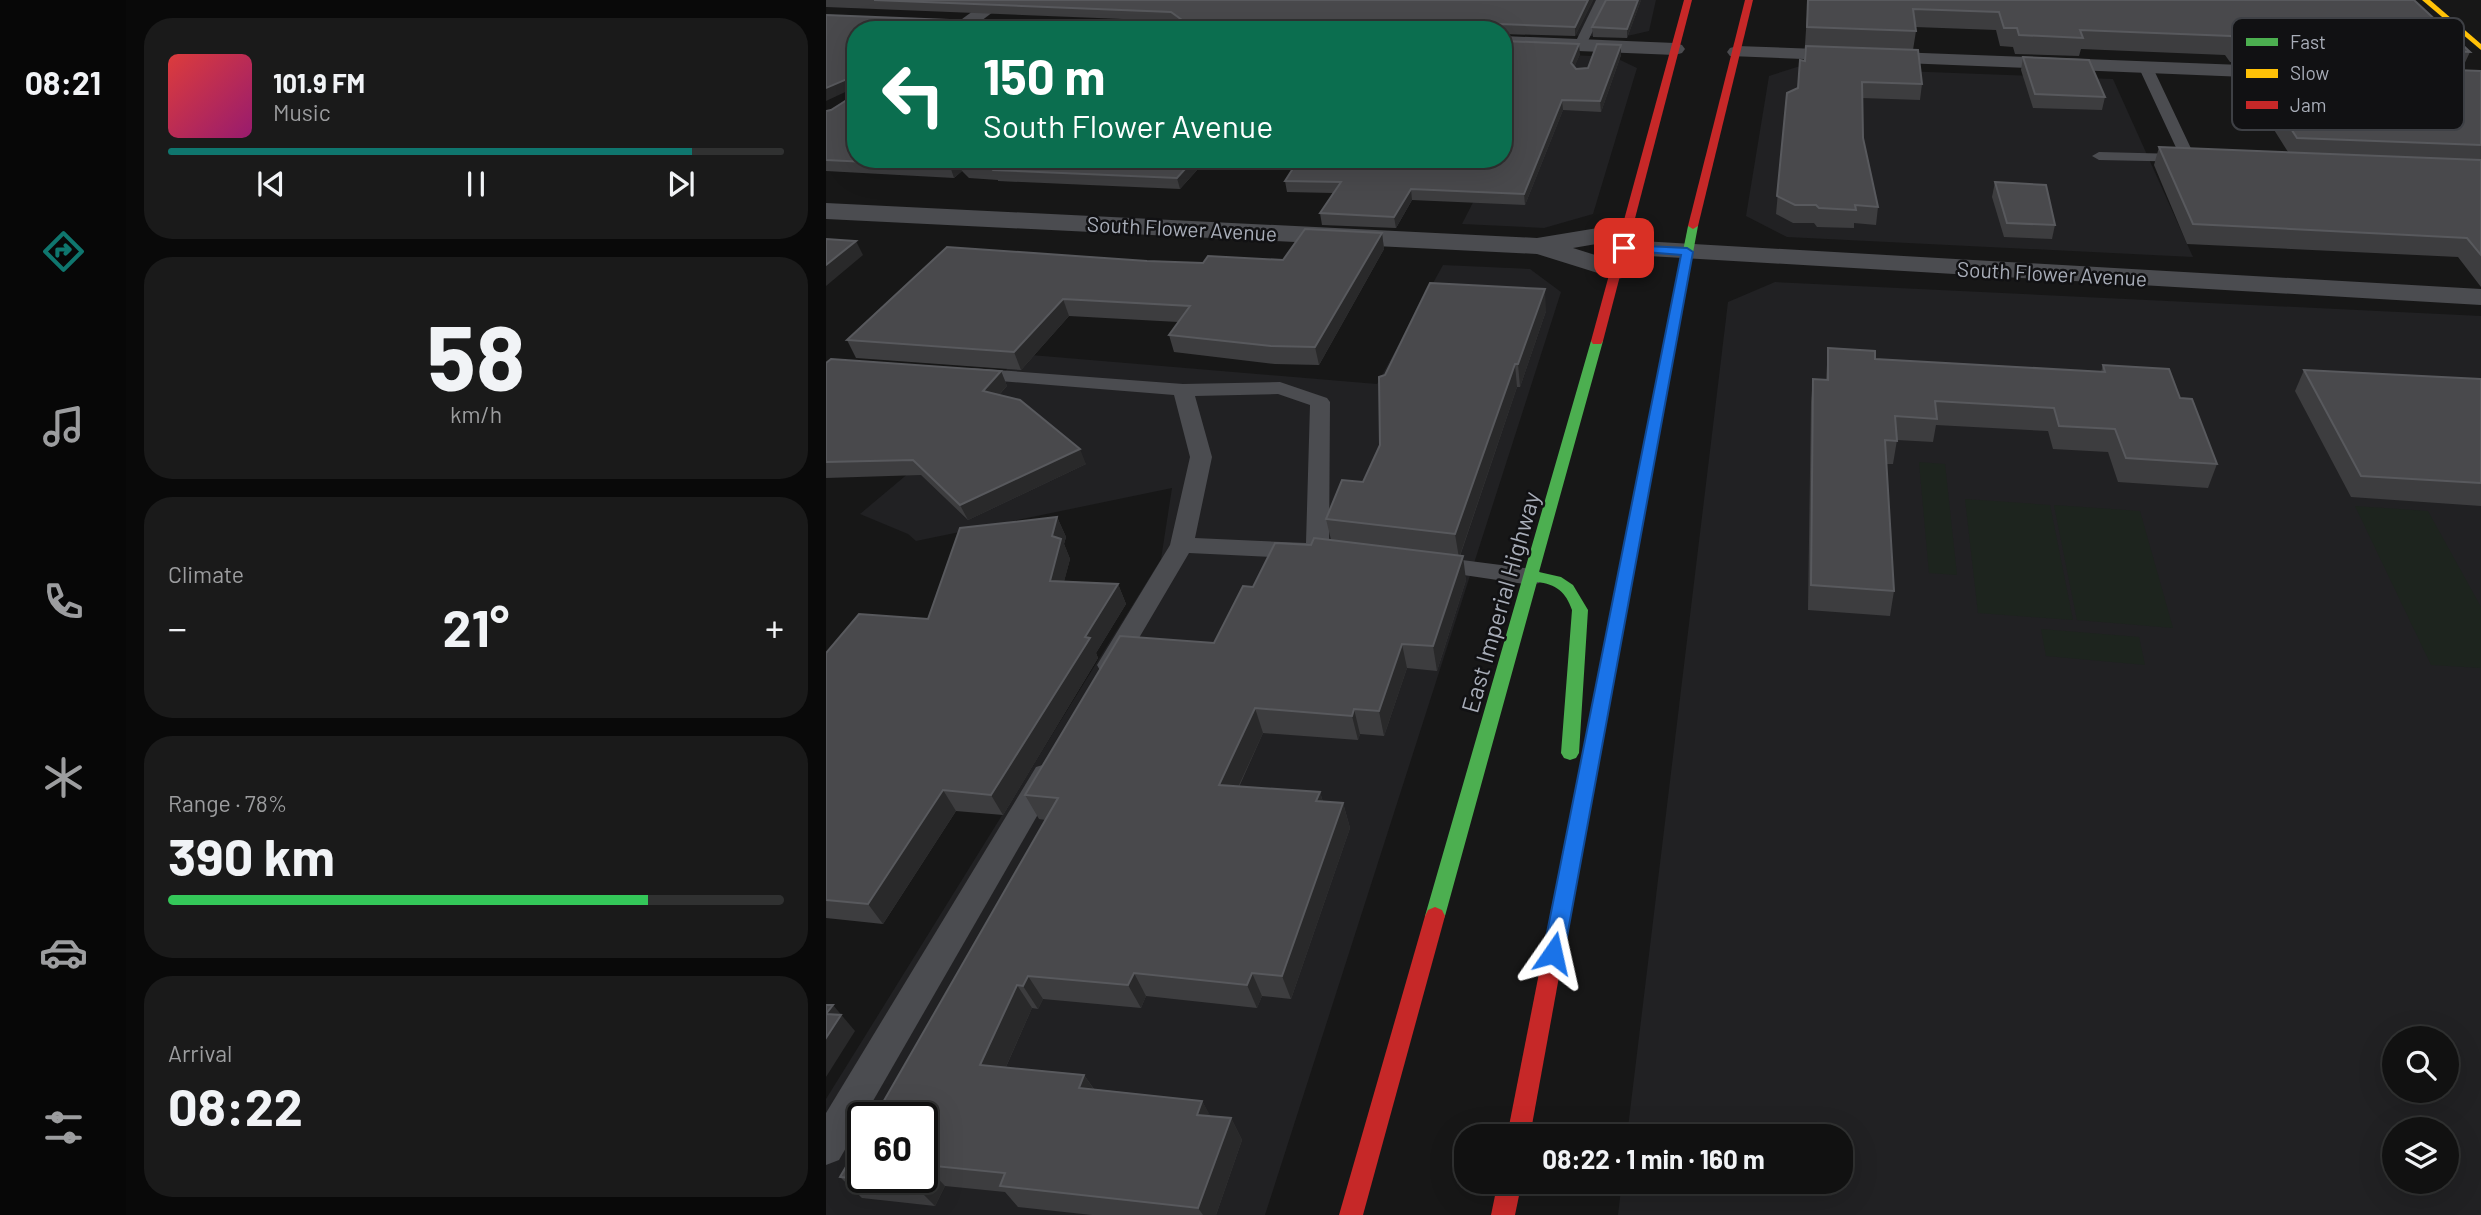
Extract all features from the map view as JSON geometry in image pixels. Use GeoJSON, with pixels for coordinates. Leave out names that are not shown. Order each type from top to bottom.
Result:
{"type":"FeatureCollection","features":[{"type":"Feature","properties":{"kind":"main road","name":"East Imperial Highway"},"geometry":{"type":"LineString","coordinates":[[1351,1215],[1623,250],[1688,0]]}},
{"type":"Feature","properties":{"kind":"main road"},"geometry":{"type":"LineString","coordinates":[[1520,1124],[1687,252],[1748,0]]}},
{"type":"Feature","properties":{"kind":"main road"},"geometry":{"type":"LineString","coordinates":[[2427,5],[2443,18]]}},
{"type":"Feature","properties":{"kind":"main road"},"geometry":{"type":"LineString","coordinates":[[2464,34],[2481,48]]}},
{"type":"Feature","properties":{"kind":"main road"},"geometry":{"type":"LineString","coordinates":[[1531,577],[1549,578],[1564,583],[1576,594],[1580,610],[1558,926]]}},
{"type":"Feature","properties":{"kind":"main road"},"geometry":{"type":"LineString","coordinates":[[1503,1215],[1507,1194]]}},
{"type":"Feature","properties":{"kind":"street"},"geometry":{"type":"LineString","coordinates":[[961,21],[1000,0]]}},
{"type":"Feature","properties":{"kind":"street"},"geometry":{"type":"LineString","coordinates":[[1512,44],[1587,49],[1675,49]]}},
{"type":"Feature","properties":{"kind":"street"},"geometry":{"type":"LineString","coordinates":[[1737,52],[2232,71]]}},
{"type":"Feature","properties":{"kind":"street","name":"South Flower Avenue"},"geometry":{"type":"LineString","coordinates":[[826,211],[1687,252],[2481,297]]}},
{"type":"Feature","properties":{"kind":"street","name":"South Flower Avenue"},"geometry":{"type":"LineString","coordinates":[[1537,246],[1623,250]]}},
{"type":"Feature","properties":{"kind":"lane"},"geometry":{"type":"LineString","coordinates":[[1587,49],[1602,0]]}},
{"type":"Feature","properties":{"kind":"lane"},"geometry":{"type":"LineString","coordinates":[[2099,156],[2195,159],[2146,68]]}},
{"type":"Feature","properties":{"kind":"lane"},"geometry":{"type":"LineString","coordinates":[[950,373],[1183,390],[1280,388],[1320,402],[1317,551]]}},
{"type":"Feature","properties":{"kind":"lane"},"geometry":{"type":"LineString","coordinates":[[1096,689],[1182,545],[1201,457],[1183,390]]}},
{"type":"Feature","properties":{"kind":"lane"},"geometry":{"type":"LineString","coordinates":[[1182,545],[1345,554]]}},
{"type":"Feature","properties":{"kind":"lane"},"geometry":{"type":"LineString","coordinates":[[1414,562],[1531,577]]}},
{"type":"Feature","properties":{"kind":"lane"},"geometry":{"type":"LineString","coordinates":[[826,1147],[1061,750]]}},
{"type":"Feature","properties":{"kind":"shaded area"},"geometry":{"type":"Polygon","coordinates":[[[1574,0],[1656,0],[1649,31],[1623,37],[1557,35],[1574,0]]]}},
{"type":"Feature","properties":{"kind":"shaded area"},"geometry":{"type":"Polygon","coordinates":[[[1547,54],[1614,57],[1637,68],[1593,214],[1544,228],[1462,224],[1490,168],[1512,168],[1512,138],[1547,54]]]}},
{"type":"Feature","properties":{"kind":"shaded area"},"geometry":{"type":"Polygon","coordinates":[[[1797,67],[2113,79],[2193,257],[1787,237],[1746,216],[1769,76],[1797,67]]]}},
{"type":"Feature","properties":{"kind":"shaded area"},"geometry":{"type":"Polygon","coordinates":[[[1443,265],[1530,269],[1561,292],[1265,1215],[826,1215],[826,1099],[1161,559],[1172,488],[916,541],[908,534],[860,514],[954,435],[1019,354],[1377,384],[1443,265]]]}},
{"type":"Feature","properties":{"kind":"shaded area"},"geometry":{"type":"Polygon","coordinates":[[[1775,282],[2481,316],[2481,1215],[1618,1215],[1620,1194],[1853,1194],[1853,1124],[1628,1124],[1728,302],[1775,282]]]}},
{"type":"Feature","properties":{"kind":"shaded area"},"geometry":{"type":"Polygon","coordinates":[[[1919,462],[1945,464],[1957,575],[1929,573],[1919,462]]]}},
{"type":"Feature","properties":{"kind":"shaded area"},"geometry":{"type":"Polygon","coordinates":[[[1965,499],[2050,505],[2073,620],[1978,613],[1965,499]]]}},
{"type":"Feature","properties":{"kind":"shaded area"},"geometry":{"type":"Polygon","coordinates":[[[2054,505],[2140,511],[2173,628],[2077,620],[2054,505]]]}},
{"type":"Feature","properties":{"kind":"shaded area"},"geometry":{"type":"Polygon","coordinates":[[[2355,506],[2428,511],[2481,607],[2481,668],[2431,665],[2355,506]]]}},
{"type":"Feature","properties":{"kind":"shaded area"},"geometry":{"type":"Polygon","coordinates":[[[2041,629],[2139,637],[2145,665],[2046,656],[2041,629]]]}},
{"type":"Feature","properties":{"kind":"building"},"geometry":{"type":"Polygon","coordinates":[[[874,0],[1588,0],[1575,27],[1512,24],[1512,21],[1181,21],[1171,12],[874,0]]]}},
{"type":"Feature","properties":{"kind":"building"},"geometry":{"type":"Polygon","coordinates":[[[1606,0],[1638,0],[1627,29],[1592,27],[1606,0]]]}},
{"type":"Feature","properties":{"kind":"building"},"geometry":{"type":"Polygon","coordinates":[[[1808,0],[2414,0],[2433,18],[2232,18],[2232,37],[2080,30],[2083,38],[2019,35],[2017,28],[2004,28],[1999,12],[1913,9],[1916,31],[1807,27],[1808,0]]]}},
{"type":"Feature","properties":{"kind":"building"},"geometry":{"type":"Polygon","coordinates":[[[826,15],[973,21],[847,21],[847,79],[826,88],[826,15]]]}},
{"type":"Feature","properties":{"kind":"building"},"geometry":{"type":"Polygon","coordinates":[[[1512,41],[1579,44],[1571,63],[1576,69],[1588,68],[1597,44],[1621,45],[1600,101],[1562,100],[1524,194],[1411,189],[1394,217],[1320,213],[1341,182],[1285,181],[1293,168],[1512,168],[1512,41]]]}},
{"type":"Feature","properties":{"kind":"building"},"geometry":{"type":"Polygon","coordinates":[[[1806,46],[1918,50],[1922,84],[1862,82],[1863,138],[1878,207],[1855,205],[1856,210],[1819,208],[1816,205],[1795,205],[1777,196],[1787,93],[1798,88],[1800,60],[1805,61],[1806,46]]]}},
{"type":"Feature","properties":{"kind":"building"},"geometry":{"type":"Polygon","coordinates":[[[2023,57],[2089,60],[2105,97],[2035,94],[2023,57]]]}},
{"type":"Feature","properties":{"kind":"building"},"geometry":{"type":"Polygon","coordinates":[[[2464,70],[2481,71],[2481,145],[2297,138],[2292,130],[2464,130],[2464,70]]]}},
{"type":"Feature","properties":{"kind":"building"},"geometry":{"type":"Polygon","coordinates":[[[847,100],[847,161],[826,160],[826,111],[847,100]]]}},
{"type":"Feature","properties":{"kind":"building"},"geometry":{"type":"Polygon","coordinates":[[[2159,147],[2481,160],[2481,255],[2467,238],[2193,224],[2159,147]]]}},
{"type":"Feature","properties":{"kind":"building"},"geometry":{"type":"Polygon","coordinates":[[[996,168],[1186,168],[1177,178],[994,170],[996,168]]]}},
{"type":"Feature","properties":{"kind":"building"},"geometry":{"type":"Polygon","coordinates":[[[1995,182],[2046,185],[2055,225],[2007,223],[1995,182]]]}},
{"type":"Feature","properties":{"kind":"building"},"geometry":{"type":"Polygon","coordinates":[[[1305,229],[1382,233],[1315,347],[1271,346],[1169,335],[1190,306],[1063,299],[1014,352],[847,340],[947,247],[1147,261],[1203,263],[1208,256],[1283,260],[1305,229]]]}},
{"type":"Feature","properties":{"kind":"building"},"geometry":{"type":"Polygon","coordinates":[[[826,239],[856,241],[826,265],[826,239]]]}},
{"type":"Feature","properties":{"kind":"building"},"geometry":{"type":"Polygon","coordinates":[[[1430,283],[1545,289],[1518,364],[1515,364],[1455,534],[1326,519],[1342,480],[1363,482],[1380,445],[1379,377],[1385,375],[1430,283]]]}},
{"type":"Feature","properties":{"kind":"building"},"geometry":{"type":"Polygon","coordinates":[[[1828,348],[1875,351],[1875,359],[2105,372],[2103,365],[2169,369],[2180,398],[2192,399],[2217,464],[2126,458],[2115,429],[2059,426],[2054,408],[1935,401],[1937,419],[1895,416],[1897,441],[1885,440],[1894,591],[1811,585],[1813,379],[1828,380],[1828,348]]]}},
{"type":"Feature","properties":{"kind":"building"},"geometry":{"type":"Polygon","coordinates":[[[831,359],[1001,371],[983,391],[1020,400],[1080,449],[960,505],[913,460],[826,462],[826,363],[831,359]]]}},
{"type":"Feature","properties":{"kind":"building"},"geometry":{"type":"Polygon","coordinates":[[[2304,370],[2481,379],[2481,483],[2361,476],[2304,370]]]}},
{"type":"Feature","properties":{"kind":"building"},"geometry":{"type":"Polygon","coordinates":[[[1057,517],[1052,536],[1061,539],[1050,581],[1118,584],[1085,637],[1090,638],[991,795],[943,790],[868,904],[826,900],[826,653],[859,614],[928,619],[960,528],[1057,517]]]}},
{"type":"Feature","properties":{"kind":"building"},"geometry":{"type":"Polygon","coordinates":[[[1314,538],[1463,556],[1433,646],[1402,644],[1379,711],[1354,709],[1352,716],[1255,708],[1219,785],[1320,792],[1316,801],[1343,803],[1282,976],[1252,973],[1247,985],[1134,973],[1128,985],[1028,976],[1023,986],[1017,985],[980,1065],[1084,1075],[1079,1088],[1202,1101],[1197,1115],[1231,1118],[1198,1208],[1000,1186],[1005,1173],[938,1166],[938,1102],[883,1102],[1058,798],[1025,795],[1120,636],[1214,643],[1243,586],[1253,587],[1275,543],[1311,545],[1314,538]]]}},
{"type":"Feature","properties":{"kind":"building"},"geometry":{"type":"Polygon","coordinates":[[[826,1005],[833,1005],[826,1014],[826,1005]]]}},
{"type":"Feature","properties":{"kind":"building"},"geometry":{"type":"Polygon","coordinates":[[[826,1014],[841,1015],[826,1038],[826,1014]]]}},
{"type":"Feature","properties":{"kind":"building"},"geometry":{"type":"Polygon","coordinates":[[[847,1165],[847,1178],[840,1177],[847,1165]]]}},
{"type":"Feature","properties":{"kind":"traffic: fast"},"geometry":{"type":"LineString","coordinates":[[1584,790],[1693,226]]}},
{"type":"Feature","properties":{"kind":"traffic: fast"},"geometry":{"type":"LineString","coordinates":[[1435,916],[1597,341]]}},
{"type":"Feature","properties":{"kind":"traffic: fast"},"geometry":{"type":"LineString","coordinates":[[1531,577],[1556,581],[1568,588],[1580,610],[1570,753]]}},
{"type":"Feature","properties":{"kind":"traffic: slow"},"geometry":{"type":"LineString","coordinates":[[2426,0],[2447,18]]}},
{"type":"Feature","properties":{"kind":"traffic: slow"},"geometry":{"type":"LineString","coordinates":[[2464,33],[2481,48]]}},
{"type":"Feature","properties":{"kind":"traffic: jam"},"geometry":{"type":"LineString","coordinates":[[1597,341],[1688,0]]}},
{"type":"Feature","properties":{"kind":"traffic: jam"},"geometry":{"type":"LineString","coordinates":[[1693,226],[1749,0]]}},
{"type":"Feature","properties":{"kind":"traffic: jam"},"geometry":{"type":"LineString","coordinates":[[1520,1124],[1584,790]]}},
{"type":"Feature","properties":{"kind":"traffic: jam"},"geometry":{"type":"LineString","coordinates":[[1351,1215],[1435,916]]}},
{"type":"Feature","properties":{"kind":"traffic: jam"},"geometry":{"type":"LineString","coordinates":[[1503,1215],[1507,1194]]}},
{"type":"Feature","properties":{"kind":"route"},"geometry":{"type":"LineString","coordinates":[[1553,953],[1687,252],[1624,248]]}}]}
